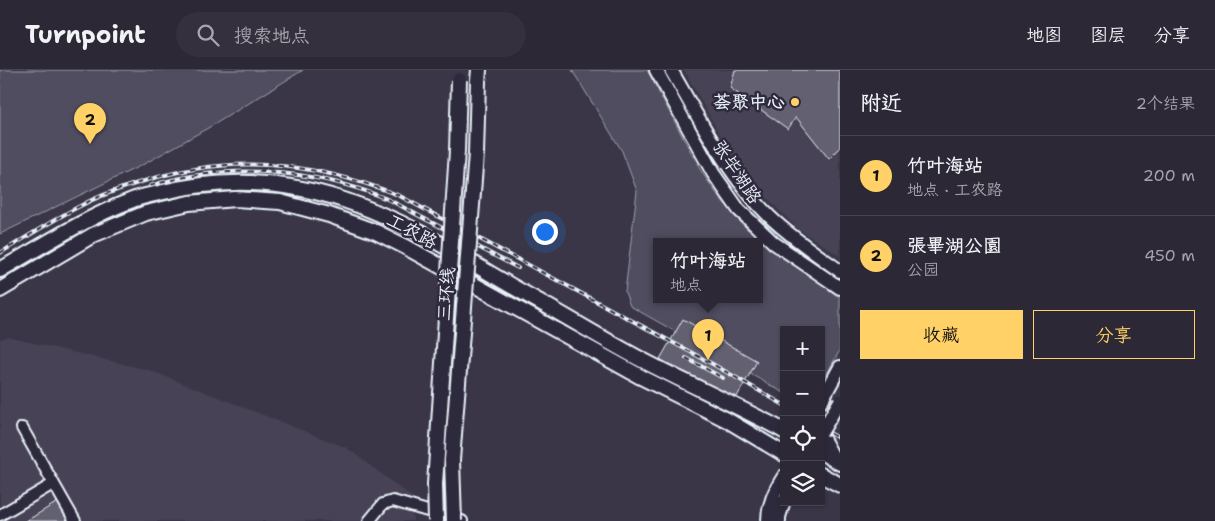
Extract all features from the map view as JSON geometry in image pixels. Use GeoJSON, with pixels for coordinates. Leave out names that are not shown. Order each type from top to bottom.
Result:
{"type":"FeatureCollection","features":[{"type":"Feature","properties":{"kind":"highway","name":"三环线"},"geometry":{"type":"LineString","coordinates":[[436,521],[435,484],[457,151],[460,75]]}},
{"type":"Feature","properties":{"kind":"highway","name":"三环线"},"geometry":{"type":"LineString","coordinates":[[454,521],[452,460],[476,154],[479,75]]}},
{"type":"Feature","properties":{"kind":"highway","name":"工农路"},"geometry":{"type":"LineString","coordinates":[[0,270],[67,231],[131,200],[176,189],[213,183],[249,182],[296,187],[352,202],[388,217],[462,256],[510,286],[644,361],[780,428]]}},
{"type":"Feature","properties":{"kind":"highway","name":"工农路"},"geometry":{"type":"LineString","coordinates":[[0,290],[93,235],[146,213],[189,203],[235,199],[280,202],[328,215],[376,232],[641,378],[727,420],[780,452]]}},
{"type":"Feature","properties":{"kind":"highway"},"geometry":{"type":"LineString","coordinates":[[0,263],[37,248]]}},
{"type":"Feature","properties":{"kind":"highway"},"geometry":{"type":"LineString","coordinates":[[825,454],[839,462]]}},
{"type":"Feature","properties":{"kind":"highway"},"geometry":{"type":"LineString","coordinates":[[825,477],[840,486]]}},
{"type":"Feature","properties":{"kind":"main road","name":"张毕湖路"},"geometry":{"type":"LineString","coordinates":[[656,70],[713,172],[739,210],[774,243],[840,288]]}},
{"type":"Feature","properties":{"kind":"main road","name":"张毕湖路"},"geometry":{"type":"LineString","coordinates":[[671,70],[726,161],[752,198],[788,232],[840,270]]}},
{"type":"Feature","properties":{"kind":"main road"},"geometry":{"type":"LineString","coordinates":[[689,129],[744,201],[766,224],[840,280]]}},
{"type":"Feature","properties":{"kind":"main road"},"geometry":{"type":"LineString","coordinates":[[825,395],[840,367]]}},
{"type":"Feature","properties":{"kind":"main road"},"geometry":{"type":"LineString","coordinates":[[825,404],[840,378]]}},
{"type":"Feature","properties":{"kind":"main road"},"geometry":{"type":"LineString","coordinates":[[825,427],[840,402]]}},
{"type":"Feature","properties":{"kind":"main road"},"geometry":{"type":"LineString","coordinates":[[825,414],[840,408]]}},
{"type":"Feature","properties":{"kind":"main road"},"geometry":{"type":"LineString","coordinates":[[825,442],[832,455],[839,462]]}},
{"type":"Feature","properties":{"kind":"main road"},"geometry":{"type":"LineString","coordinates":[[768,521],[768,510],[780,483]]}},
{"type":"Feature","properties":{"kind":"main road"},"geometry":{"type":"LineString","coordinates":[[779,521],[782,506]]}},
{"type":"Feature","properties":{"kind":"street"},"geometry":{"type":"LineString","coordinates":[[22,428],[75,521]]}},
{"type":"Feature","properties":{"kind":"street"},"geometry":{"type":"LineString","coordinates":[[0,515],[53,484]]}},
{"type":"Feature","properties":{"kind":"street"},"geometry":{"type":"LineString","coordinates":[[369,521],[383,504],[393,502],[462,521]]}},
{"type":"Feature","properties":{"kind":"shaded area"},"geometry":{"type":"Polygon","coordinates":[[[0,70],[303,70],[215,124],[144,164],[0,234],[0,70]]]}},
{"type":"Feature","properties":{"kind":"shaded area"},"geometry":{"type":"Polygon","coordinates":[[[572,70],[647,70],[701,171],[719,197],[747,229],[759,238],[653,238],[653,303],[763,303],[763,241],[840,298],[840,350],[825,377],[825,326],[780,326],[780,391],[630,306],[625,292],[637,191],[622,151],[572,70]]]}},
{"type":"Feature","properties":{"kind":"shaded area","name":"荟聚中心"},"geometry":{"type":"Polygon","coordinates":[[[684,70],[840,70],[840,256],[798,229],[760,191],[730,153],[684,70]]]}},
{"type":"Feature","properties":{"kind":"shaded area"},"geometry":{"type":"Polygon","coordinates":[[[8,337],[149,370],[347,448],[412,497],[413,521],[0,521],[0,339],[8,337]]]}},
{"type":"Feature","properties":{"kind":"building","name":"荟聚中心"},"geometry":{"type":"Polygon","coordinates":[[[735,70],[840,70],[840,148],[829,159],[796,117],[788,129],[730,88],[735,70]]]}},
{"type":"Feature","properties":{"kind":"building"},"geometry":{"type":"Polygon","coordinates":[[[683,319],[757,361],[734,402],[660,359],[683,319]]]}},
{"type":"Feature","properties":{"kind":"building"},"geometry":{"type":"Polygon","coordinates":[[[61,500],[73,521],[26,521],[61,500]]]}},
{"type":"Feature","properties":{"kind":"railway"},"geometry":{"type":"LineString","coordinates":[[0,253],[61,216],[96,198],[171,174],[204,167],[237,165],[301,168],[365,183],[398,195],[709,362],[780,403]]}},
{"type":"Feature","properties":{"kind":"railway"},"geometry":{"type":"LineString","coordinates":[[150,186],[179,178],[239,172],[270,172],[330,181],[387,199],[518,268]]}},
{"type":"Feature","properties":{"kind":"railway"},"geometry":{"type":"LineString","coordinates":[[686,358],[723,378]]}},
{"type":"Feature","properties":{"kind":"railway"},"geometry":{"type":"LineString","coordinates":[[825,430],[840,439]]}},
{"type":"Feature","properties":{"kind":"place","name":"荟聚中心"},"geometry":{"type":"Point","coordinates":[795,102]}},
{"type":"Feature","properties":{"kind":"place","name":"張畢湖公園"},"geometry":{"type":"Point","coordinates":[90,144]}},
{"type":"Feature","properties":{"kind":"place","name":"竹叶海站"},"geometry":{"type":"Point","coordinates":[708,360]}}]}
